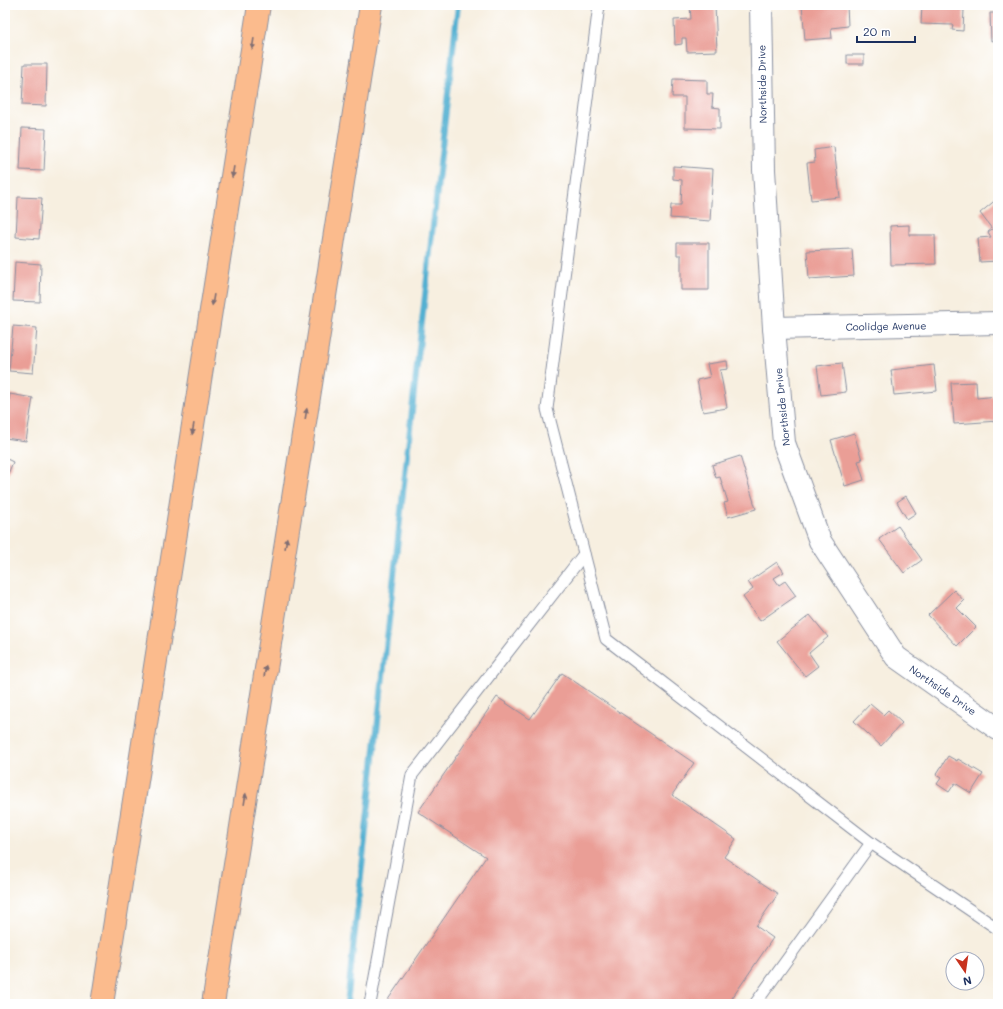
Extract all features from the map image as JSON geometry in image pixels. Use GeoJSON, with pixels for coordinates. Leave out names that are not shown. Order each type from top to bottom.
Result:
{"type":"FeatureCollection","features":[{"type":"Feature","properties":{"kind":"highway"},"geometry":{"type":"LineString","coordinates":[[102,1004],[259,5]]}},
{"type":"Feature","properties":{"kind":"highway"},"geometry":{"type":"LineString","coordinates":[[213,1004],[371,5]]}},
{"type":"Feature","properties":{"kind":"highway"},"geometry":{"type":"LineString","coordinates":[[224,1004],[240,830]]}},
{"type":"Feature","properties":{"kind":"street","name":"Northside Drive"},"geometry":{"type":"LineString","coordinates":[[761,5],[764,170],[774,328],[784,443],[820,541],[896,657],[998,729]]}},
{"type":"Feature","properties":{"kind":"street","name":"Coolidge Avenue"},"geometry":{"type":"LineString","coordinates":[[774,328],[998,323]]}},
{"type":"Feature","properties":{"kind":"lane"},"geometry":{"type":"LineString","coordinates":[[599,5],[547,408],[606,639],[871,843],[998,930]]}},
{"type":"Feature","properties":{"kind":"lane"},"geometry":{"type":"LineString","coordinates":[[370,1004],[412,775],[584,554]]}},
{"type":"Feature","properties":{"kind":"lane"},"geometry":{"type":"LineString","coordinates":[[755,1004],[871,843]]}},
{"type":"Feature","properties":{"kind":"building"},"geometry":{"type":"Polygon","coordinates":[[[690,5],[715,5],[717,51],[687,52],[686,38],[682,38],[682,44],[675,45],[674,20],[691,19],[690,5]]]}},
{"type":"Feature","properties":{"kind":"building"},"geometry":{"type":"Polygon","coordinates":[[[802,5],[847,5],[848,26],[831,28],[832,38],[805,40],[802,5]]]}},
{"type":"Feature","properties":{"kind":"building"},"geometry":{"type":"Polygon","coordinates":[[[922,5],[955,5],[954,9],[964,10],[963,31],[952,30],[953,25],[921,24],[922,5]]]}},
{"type":"Feature","properties":{"kind":"building"},"geometry":{"type":"Polygon","coordinates":[[[990,13],[998,13],[998,40],[991,41],[990,13]]]}},
{"type":"Feature","properties":{"kind":"building"},"geometry":{"type":"Polygon","coordinates":[[[847,55],[864,55],[864,64],[847,64],[847,55]]]}},
{"type":"Feature","properties":{"kind":"building"},"geometry":{"type":"Polygon","coordinates":[[[24,64],[47,64],[46,106],[22,105],[24,64]]]}},
{"type":"Feature","properties":{"kind":"building"},"geometry":{"type":"Polygon","coordinates":[[[673,79],[707,80],[707,94],[713,94],[712,107],[720,108],[720,129],[685,128],[685,97],[672,97],[673,79]]]}},
{"type":"Feature","properties":{"kind":"building"},"geometry":{"type":"Polygon","coordinates":[[[22,128],[46,129],[44,171],[20,170],[22,128]]]}},
{"type":"Feature","properties":{"kind":"building"},"geometry":{"type":"Polygon","coordinates":[[[834,147],[840,197],[811,200],[807,163],[815,162],[814,150],[834,147]]]}},
{"type":"Feature","properties":{"kind":"building"},"geometry":{"type":"Polygon","coordinates":[[[673,166],[713,169],[710,221],[670,218],[671,205],[681,205],[682,180],[673,179],[673,166]]]}},
{"type":"Feature","properties":{"kind":"building"},"geometry":{"type":"Polygon","coordinates":[[[18,197],[42,198],[39,239],[16,237],[18,197]]]}},
{"type":"Feature","properties":{"kind":"building"},"geometry":{"type":"Polygon","coordinates":[[[998,198],[998,261],[980,262],[978,238],[991,237],[988,232],[992,229],[980,213],[998,198]]]}},
{"type":"Feature","properties":{"kind":"building"},"geometry":{"type":"Polygon","coordinates":[[[909,225],[909,235],[935,235],[936,264],[891,265],[890,226],[909,225]]]}},
{"type":"Feature","properties":{"kind":"building"},"geometry":{"type":"Polygon","coordinates":[[[677,243],[709,243],[709,290],[681,290],[681,255],[677,255],[677,243]]]}},
{"type":"Feature","properties":{"kind":"building"},"geometry":{"type":"Polygon","coordinates":[[[852,249],[854,276],[809,279],[807,251],[852,249]]]}},
{"type":"Feature","properties":{"kind":"building"},"geometry":{"type":"Polygon","coordinates":[[[15,262],[41,264],[40,302],[13,301],[15,262]]]}},
{"type":"Feature","properties":{"kind":"building"},"geometry":{"type":"Polygon","coordinates":[[[13,326],[37,328],[33,373],[9,371],[13,326]]]}},
{"type":"Feature","properties":{"kind":"building"},"geometry":{"type":"Polygon","coordinates":[[[727,361],[728,369],[720,370],[727,408],[703,412],[697,380],[710,377],[707,364],[727,361]]]}},
{"type":"Feature","properties":{"kind":"building"},"geometry":{"type":"Polygon","coordinates":[[[842,363],[846,392],[821,395],[817,366],[842,363]]]}},
{"type":"Feature","properties":{"kind":"building"},"geometry":{"type":"Polygon","coordinates":[[[934,365],[937,391],[894,395],[891,370],[934,365]]]}},
{"type":"Feature","properties":{"kind":"building"},"geometry":{"type":"Polygon","coordinates":[[[976,382],[977,398],[998,396],[998,421],[954,424],[951,383],[976,382]]]}},
{"type":"Feature","properties":{"kind":"building"},"geometry":{"type":"Polygon","coordinates":[[[10,394],[33,398],[26,441],[5,438],[5,424],[10,394]]]}},
{"type":"Feature","properties":{"kind":"building"},"geometry":{"type":"Polygon","coordinates":[[[854,433],[862,460],[858,461],[864,480],[845,486],[831,440],[854,433]]]}},
{"type":"Feature","properties":{"kind":"building"},"geometry":{"type":"Polygon","coordinates":[[[740,456],[756,509],[728,517],[724,503],[728,502],[720,477],[716,478],[712,465],[740,456]]]}},
{"type":"Feature","properties":{"kind":"building"},"geometry":{"type":"Polygon","coordinates":[[[5,458],[13,462],[5,481],[5,458]]]}},
{"type":"Feature","properties":{"kind":"building"},"geometry":{"type":"Polygon","coordinates":[[[906,496],[916,513],[907,519],[897,502],[906,496]]]}},
{"type":"Feature","properties":{"kind":"building"},"geometry":{"type":"Polygon","coordinates":[[[898,526],[922,560],[904,573],[879,539],[898,526]]]}},
{"type":"Feature","properties":{"kind":"building"},"geometry":{"type":"Polygon","coordinates":[[[777,562],[784,572],[774,578],[779,585],[785,581],[796,596],[760,621],[743,597],[753,589],[748,582],[777,562]]]}},
{"type":"Feature","properties":{"kind":"building"},"geometry":{"type":"Polygon","coordinates":[[[954,590],[964,601],[957,608],[976,627],[957,646],[928,615],[954,590]]]}},
{"type":"Feature","properties":{"kind":"building"},"geometry":{"type":"Polygon","coordinates":[[[810,615],[828,637],[809,653],[818,666],[805,676],[777,641],[810,615]]]}},
{"type":"Feature","properties":{"kind":"building"},"geometry":{"type":"Polygon","coordinates":[[[562,673],[694,763],[672,795],[736,839],[724,857],[778,894],[756,926],[773,938],[728,1004],[385,1004],[486,857],[418,812],[497,697],[530,719],[562,673]]]}},
{"type":"Feature","properties":{"kind":"building"},"geometry":{"type":"Polygon","coordinates":[[[870,704],[883,715],[888,710],[902,723],[881,746],[854,721],[870,704]]]}},
{"type":"Feature","properties":{"kind":"building"},"geometry":{"type":"Polygon","coordinates":[[[948,756],[957,761],[958,759],[983,774],[971,793],[955,783],[949,792],[937,784],[941,778],[936,775],[948,756]]]}},
{"type":"Feature","properties":{"kind":"waterway"},"geometry":{"type":"LineString","coordinates":[[347,1004],[458,5]]}}]}
